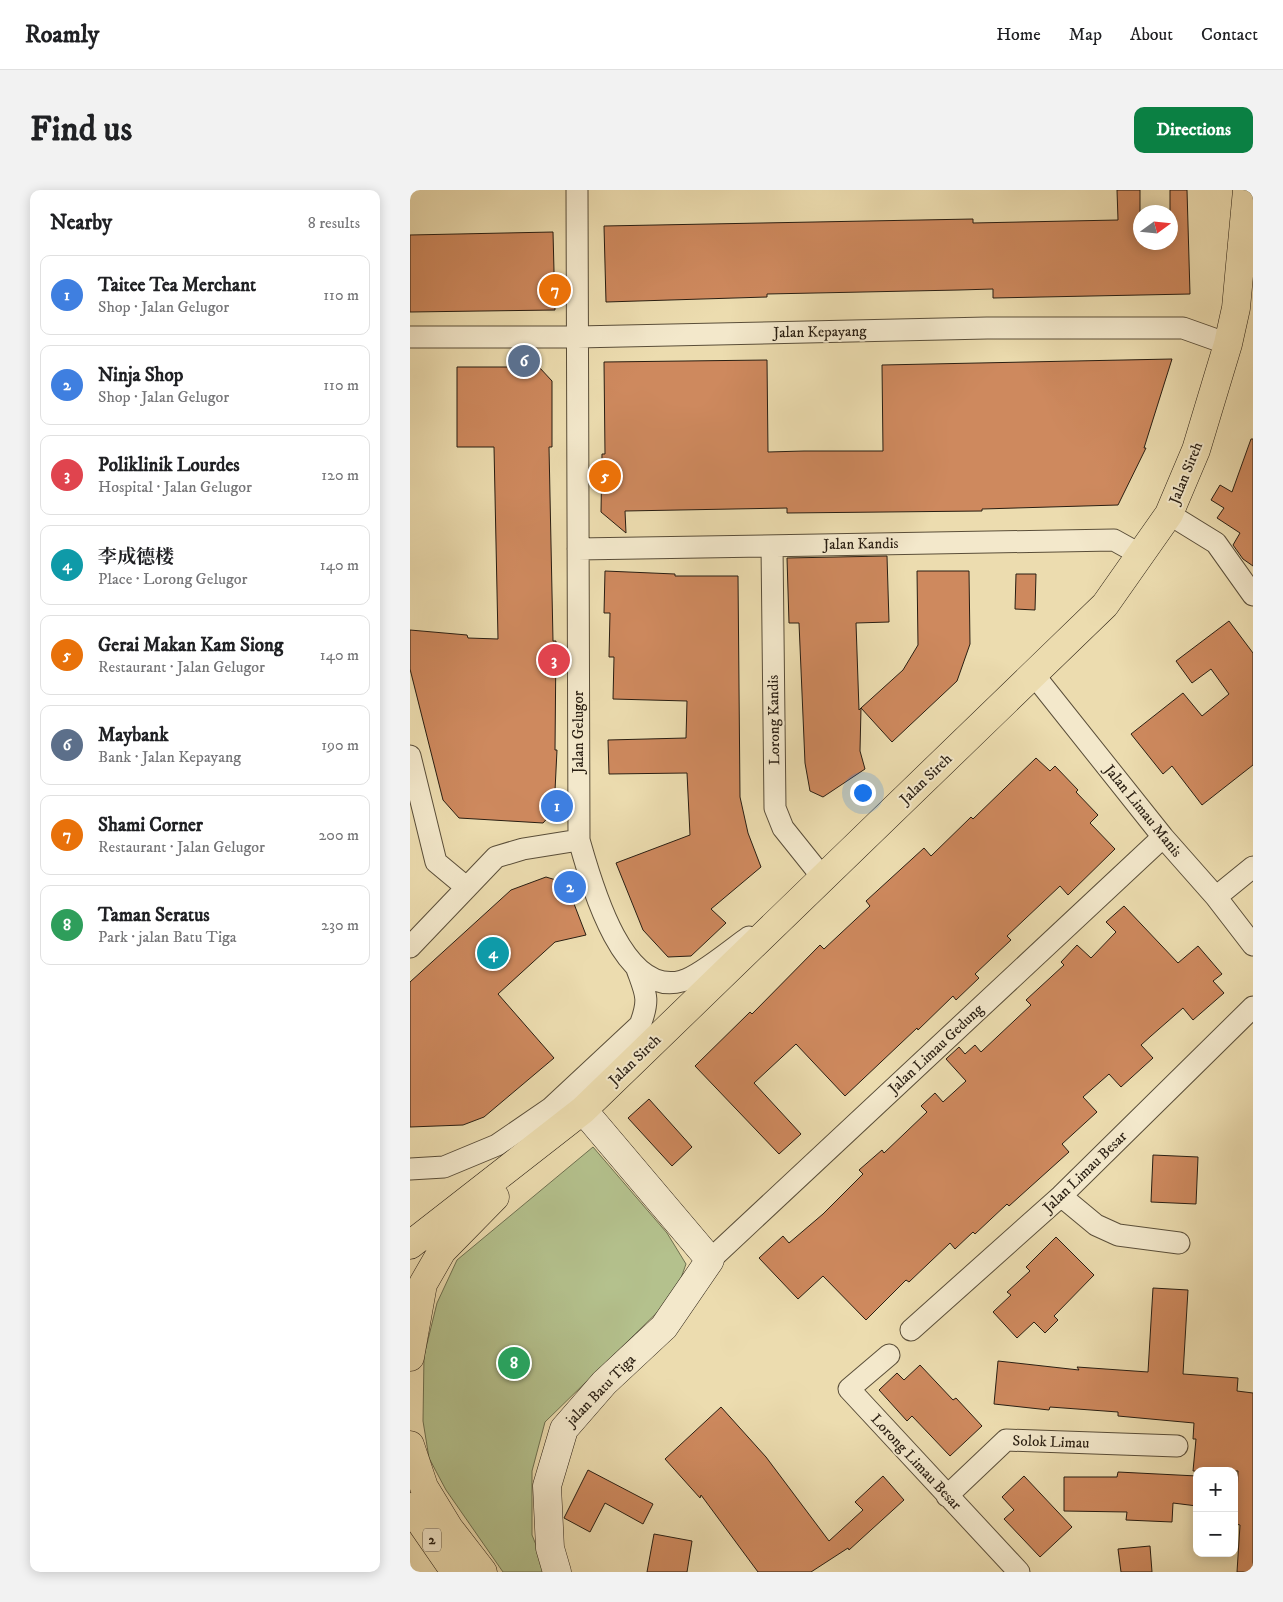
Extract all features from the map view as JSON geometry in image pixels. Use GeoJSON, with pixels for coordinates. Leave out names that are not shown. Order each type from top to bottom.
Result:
{"type":"FeatureCollection","features":[{"type":"Feature","properties":{"kind":"highway","name":"Jalan Sireh"},"geometry":{"type":"LineString","coordinates":[[410,1245],[584,1110],[1105,604],[1169,514],[1196,450],[1228,344],[1236,308],[1247,191]]}},
{"type":"Feature","properties":{"kind":"highway"},"geometry":{"type":"LineString","coordinates":[[410,1357],[422,1284],[442,1251],[584,1110]]}},
{"type":"Feature","properties":{"kind":"highway"},"geometry":{"type":"LineString","coordinates":[[410,1445],[415,1488],[483,1572]]}},
{"type":"Feature","properties":{"kind":"highway","name":"2"},"geometry":{"type":"LineString","coordinates":[[415,1488],[455,1572]]}},
{"type":"Feature","properties":{"kind":"street","name":"Jalan Gelugor"},"geometry":{"type":"LineString","coordinates":[[577,190],[579,840],[587,869],[613,933],[625,956],[650,980],[665,983],[682,981],[750,936],[784,917]]}},
{"type":"Feature","properties":{"kind":"street","name":"Jalan Kepayang"},"geometry":{"type":"LineString","coordinates":[[410,337],[577,337],[986,328],[1183,328],[1228,344]]}},
{"type":"Feature","properties":{"kind":"street"},"geometry":{"type":"LineString","coordinates":[[1169,514],[1216,542],[1253,595]]}},
{"type":"Feature","properties":{"kind":"street","name":"Jalan Kandis"},"geometry":{"type":"LineString","coordinates":[[578,549],[1114,540],[1141,555]]}},
{"type":"Feature","properties":{"kind":"street","name":"Lorong Kandis"},"geometry":{"type":"LineString","coordinates":[[772,546],[775,808],[783,828],[823,878]]}},
{"type":"Feature","properties":{"kind":"street","name":"Jalan Limau Manis"},"geometry":{"type":"LineString","coordinates":[[1034,675],[1163,838],[1216,897],[1253,945]]}},
{"type":"Feature","properties":{"kind":"street"},"geometry":{"type":"LineString","coordinates":[[410,756],[436,862],[466,887]]}},
{"type":"Feature","properties":{"kind":"street","name":"Jalan Limau Gedung"},"geometry":{"type":"LineString","coordinates":[[710,1260],[1163,838]]}},
{"type":"Feature","properties":{"kind":"street"},"geometry":{"type":"LineString","coordinates":[[410,947],[496,857],[523,849],[579,840]]}},
{"type":"Feature","properties":{"kind":"street"},"geometry":{"type":"LineString","coordinates":[[1216,897],[1253,867]]}},
{"type":"Feature","properties":{"kind":"street","name":"Jalan Sireh"},"geometry":{"type":"LineString","coordinates":[[410,1170],[444,1167],[497,1144],[550,1108],[640,1025],[647,1006],[645,992],[637,969]]}},
{"type":"Feature","properties":{"kind":"street","name":"Jalan Limau Besar"},"geometry":{"type":"LineString","coordinates":[[910,1330],[1061,1196],[1253,1007]]}},
{"type":"Feature","properties":{"kind":"street"},"geometry":{"type":"LineString","coordinates":[[584,1110],[710,1260]]}},
{"type":"Feature","properties":{"kind":"street"},"geometry":{"type":"LineString","coordinates":[[1061,1196],[1096,1225],[1118,1235],[1179,1243]]}},
{"type":"Feature","properties":{"kind":"street","name":"jalan Batu Tiga"},"geometry":{"type":"LineString","coordinates":[[557,1572],[550,1548],[547,1486],[564,1429],[604,1383],[664,1327],[710,1260]]}},
{"type":"Feature","properties":{"kind":"street","name":"Lorong Limau Besar"},"geometry":{"type":"LineString","coordinates":[[889,1355],[849,1389],[1019,1572]]}},
{"type":"Feature","properties":{"kind":"street","name":"Solok Limau"},"geometry":{"type":"LineString","coordinates":[[947,1496],[1006,1440],[1177,1446]]}},
{"type":"Feature","properties":{"kind":"green space"},"geometry":{"type":"Polygon","coordinates":[[[593,1147],[667,1233],[686,1264],[675,1295],[545,1422],[532,1471],[532,1535],[547,1572],[503,1572],[446,1490],[429,1458],[423,1421],[424,1356],[437,1303],[457,1260],[593,1147]]]}},
{"type":"Feature","properties":{"kind":"building"},"geometry":{"type":"Polygon","coordinates":[[[1117,190],[1140,190],[1140,205],[1133,205],[1133,250],[1178,250],[1178,205],[1170,205],[1170,190],[1187,190],[1190,294],[993,298],[993,289],[767,294],[767,297],[606,302],[604,226],[973,219],[973,223],[1118,220],[1117,190]]]}},
{"type":"Feature","properties":{"kind":"building"},"geometry":{"type":"Polygon","coordinates":[[[553,232],[555,310],[410,312],[410,235],[553,232]]]}},
{"type":"Feature","properties":{"kind":"building"},"geometry":{"type":"Polygon","coordinates":[[[1172,359],[1144,448],[1146,448],[1118,505],[982,509],[982,511],[787,513],[787,508],[625,511],[626,533],[601,512],[602,454],[605,454],[604,362],[767,360],[768,452],[883,451],[882,365],[1172,359]]]}},
{"type":"Feature","properties":{"kind":"building"},"geometry":{"type":"Polygon","coordinates":[[[457,367],[539,367],[552,381],[552,447],[549,447],[553,641],[556,641],[555,750],[557,750],[554,811],[543,823],[459,818],[443,800],[410,669],[410,630],[467,635],[468,638],[498,639],[494,447],[457,447],[457,367]]]}},
{"type":"Feature","properties":{"kind":"building"},"geometry":{"type":"Polygon","coordinates":[[[1251,439],[1253,439],[1253,566],[1243,559],[1233,545],[1240,533],[1217,518],[1224,508],[1211,500],[1220,485],[1232,492],[1251,439]]]}},
{"type":"Feature","properties":{"kind":"building"},"geometry":{"type":"Polygon","coordinates":[[[887,556],[889,622],[856,623],[859,710],[861,708],[860,751],[865,769],[823,797],[810,791],[805,763],[799,623],[789,623],[787,558],[887,556]]]}},
{"type":"Feature","properties":{"kind":"building"},"geometry":{"type":"Polygon","coordinates":[[[605,571],[675,574],[675,576],[738,576],[740,797],[748,833],[761,867],[711,909],[726,923],[691,956],[668,957],[643,930],[616,863],[690,835],[687,773],[609,774],[608,740],[686,738],[687,701],[613,699],[614,657],[609,657],[610,613],[604,613],[605,571]]]}},
{"type":"Feature","properties":{"kind":"building"},"geometry":{"type":"Polygon","coordinates":[[[917,571],[969,571],[970,644],[957,681],[892,742],[861,708],[903,670],[918,645],[917,571]]]}},
{"type":"Feature","properties":{"kind":"building"},"geometry":{"type":"Polygon","coordinates":[[[1016,574],[1036,574],[1035,610],[1015,609],[1016,574]]]}},
{"type":"Feature","properties":{"kind":"building"},"geometry":{"type":"Polygon","coordinates":[[[1229,621],[1253,653],[1253,765],[1202,805],[1172,766],[1163,774],[1131,734],[1183,693],[1202,716],[1229,694],[1211,669],[1192,683],[1176,661],[1229,621]]]}},
{"type":"Feature","properties":{"kind":"building"},"geometry":{"type":"Polygon","coordinates":[[[1036,758],[1050,771],[1055,766],[1078,790],[1076,792],[1098,815],[1090,823],[1115,849],[1068,895],[1060,886],[1007,936],[1011,940],[975,974],[979,978],[956,1000],[953,996],[845,1096],[796,1044],[754,1083],[801,1134],[779,1154],[695,1066],[750,1012],[752,1014],[820,945],[824,949],[870,906],[866,901],[924,848],[931,856],[971,817],[973,819],[1036,758]]]}},
{"type":"Feature","properties":{"kind":"building"},"geometry":{"type":"Polygon","coordinates":[[[546,877],[566,883],[586,935],[555,942],[498,994],[554,1058],[484,1117],[463,1125],[410,1127],[410,982],[511,890],[546,877]]]}},
{"type":"Feature","properties":{"kind":"building"},"geometry":{"type":"Polygon","coordinates":[[[1124,906],[1178,963],[1198,946],[1222,974],[1213,981],[1224,993],[1193,1020],[1183,1008],[1141,1045],[1153,1058],[1121,1087],[1109,1074],[1083,1097],[1097,1112],[1062,1144],[1069,1152],[1009,1206],[1007,1204],[975,1234],[973,1232],[955,1249],[950,1243],[909,1282],[906,1280],[866,1320],[823,1276],[798,1299],[759,1258],[783,1236],[789,1243],[823,1214],[863,1174],[859,1170],[882,1150],[884,1153],[927,1112],[921,1106],[935,1093],[943,1102],[966,1081],[946,1059],[959,1047],[965,1054],[975,1045],[981,1052],[1031,1005],[1026,1000],[1064,965],[1061,962],[1077,945],[1091,958],[1116,932],[1106,922],[1124,906]]]}},
{"type":"Feature","properties":{"kind":"building"},"geometry":{"type":"Polygon","coordinates":[[[649,1099],[692,1147],[672,1166],[628,1118],[649,1099]]]}},
{"type":"Feature","properties":{"kind":"building"},"geometry":{"type":"Polygon","coordinates":[[[1153,1155],[1198,1157],[1196,1204],[1151,1202],[1153,1155]]]}},
{"type":"Feature","properties":{"kind":"building"},"geometry":{"type":"Polygon","coordinates":[[[1056,1237],[1094,1275],[1054,1316],[1058,1320],[1045,1333],[1034,1322],[1017,1338],[993,1312],[1011,1295],[1007,1292],[1030,1271],[1026,1267],[1056,1237]]]}},
{"type":"Feature","properties":{"kind":"building"},"geometry":{"type":"Polygon","coordinates":[[[1153,1288],[1188,1290],[1183,1374],[1238,1378],[1237,1391],[1253,1393],[1253,1572],[1237,1572],[1240,1525],[1238,1524],[1238,1467],[1193,1467],[1196,1439],[1193,1439],[1194,1423],[1118,1416],[1118,1412],[1050,1407],[1049,1410],[994,1404],[998,1361],[1079,1370],[1077,1367],[1148,1372],[1153,1288]]]}},
{"type":"Feature","properties":{"kind":"building"},"geometry":{"type":"Polygon","coordinates":[[[920,1365],[953,1400],[956,1398],[982,1426],[950,1456],[912,1416],[907,1421],[879,1390],[897,1373],[904,1380],[920,1365]]]}},
{"type":"Feature","properties":{"kind":"building"},"geometry":{"type":"Polygon","coordinates":[[[721,1407],[766,1457],[829,1541],[863,1510],[855,1502],[883,1476],[904,1500],[849,1550],[848,1548],[811,1572],[758,1572],[701,1495],[700,1498],[665,1459],[721,1407]]]}},
{"type":"Feature","properties":{"kind":"building"},"geometry":{"type":"Polygon","coordinates":[[[588,1470],[653,1504],[643,1524],[605,1503],[590,1532],[564,1518],[588,1470]]]}},
{"type":"Feature","properties":{"kind":"building"},"geometry":{"type":"Polygon","coordinates":[[[1118,1472],[1193,1476],[1193,1506],[1173,1503],[1172,1522],[1126,1520],[1127,1512],[1064,1511],[1064,1477],[1117,1477],[1118,1472]]]}},
{"type":"Feature","properties":{"kind":"building"},"geometry":{"type":"Polygon","coordinates":[[[1024,1476],[1072,1527],[1040,1557],[1004,1519],[1014,1510],[1002,1497],[1024,1476]]]}},
{"type":"Feature","properties":{"kind":"building"},"geometry":{"type":"Polygon","coordinates":[[[654,1534],[692,1541],[687,1572],[647,1572],[654,1534]]]}},
{"type":"Feature","properties":{"kind":"building"},"geometry":{"type":"Polygon","coordinates":[[[1150,1546],[1152,1572],[1121,1572],[1118,1549],[1150,1546]]]}},
{"type":"Feature","properties":{"kind":"place","name":"Shami Corner"},"geometry":{"type":"Point","coordinates":[555,290]}},
{"type":"Feature","properties":{"kind":"place","name":"Maybank"},"geometry":{"type":"Point","coordinates":[524,361]}},
{"type":"Feature","properties":{"kind":"place","name":"Gerai Makan Kam Siong"},"geometry":{"type":"Point","coordinates":[605,476]}},
{"type":"Feature","properties":{"kind":"place","name":"Poliklinik Lourdes"},"geometry":{"type":"Point","coordinates":[554,660]}},
{"type":"Feature","properties":{"kind":"place","name":"Taitee Tea Merchant"},"geometry":{"type":"Point","coordinates":[557,806]}},
{"type":"Feature","properties":{"kind":"place","name":"Ninja Shop"},"geometry":{"type":"Point","coordinates":[570,887]}},
{"type":"Feature","properties":{"kind":"place","name":"李成德楼"},"geometry":{"type":"Point","coordinates":[493,953]}},
{"type":"Feature","properties":{"kind":"place","name":"Taman Seratus"},"geometry":{"type":"Point","coordinates":[514,1363]}}]}
